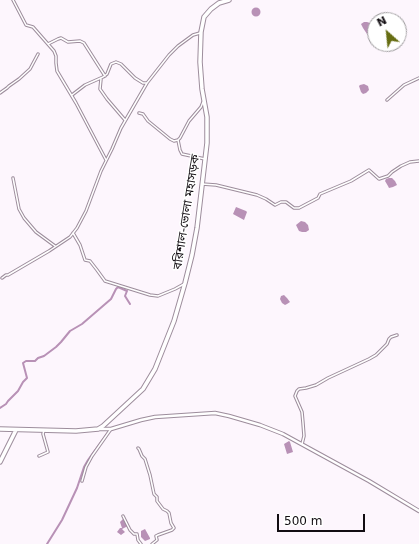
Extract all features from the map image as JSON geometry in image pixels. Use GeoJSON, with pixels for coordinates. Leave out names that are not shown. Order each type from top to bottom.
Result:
{"type":"FeatureCollection","features":[{"type":"Feature","properties":{"kind":"highway","name":"বরিশাল-ভোলা মহাসড়ক"},"geometry":{"type":"LineString","coordinates":[[98,429],[143,389],[155,369],[174,321],[195,241],[207,143],[207,117],[202,89],[200,62],[201,32],[204,17],[211,9],[219,3],[229,0]]}},
{"type":"Feature","properties":{"kind":"highway"},"geometry":{"type":"LineString","coordinates":[[0,429],[16,432],[98,429]]}},
{"type":"Feature","properties":{"kind":"highway"},"geometry":{"type":"LineString","coordinates":[[0,462],[16,432]]}},
{"type":"Feature","properties":{"kind":"main road"},"geometry":{"type":"LineString","coordinates":[[98,429],[111,429],[155,416],[215,413],[272,430],[302,444],[419,511]]}},
{"type":"Feature","properties":{"kind":"street"},"geometry":{"type":"LineString","coordinates":[[13,0],[26,25],[34,27],[54,51],[56,56],[57,71],[72,95],[106,160]]}},
{"type":"Feature","properties":{"kind":"street"},"geometry":{"type":"LineString","coordinates":[[2,278],[56,247],[70,237],[86,211],[101,171],[125,120],[147,83],[178,46],[193,35],[201,32]]}},
{"type":"Feature","properties":{"kind":"street"},"geometry":{"type":"LineString","coordinates":[[48,44],[61,38],[68,42],[80,41],[84,43],[105,76]]}},
{"type":"Feature","properties":{"kind":"street"},"geometry":{"type":"LineString","coordinates":[[0,93],[30,69],[38,54]]}},
{"type":"Feature","properties":{"kind":"street"},"geometry":{"type":"LineString","coordinates":[[72,95],[85,85],[105,76],[111,64],[116,62],[121,64],[135,78],[143,83],[147,83]]}},
{"type":"Feature","properties":{"kind":"street"},"geometry":{"type":"LineString","coordinates":[[101,78],[100,89],[125,120]]}},
{"type":"Feature","properties":{"kind":"street"},"geometry":{"type":"LineString","coordinates":[[388,100],[404,85],[419,78]]}},
{"type":"Feature","properties":{"kind":"street"},"geometry":{"type":"LineString","coordinates":[[204,100],[201,107],[189,121],[178,140],[182,154],[205,159]]}},
{"type":"Feature","properties":{"kind":"street"},"geometry":{"type":"LineString","coordinates":[[139,113],[143,114],[148,121],[170,139],[174,141],[178,140]]}},
{"type":"Feature","properties":{"kind":"street"},"geometry":{"type":"LineString","coordinates":[[202,184],[216,185],[258,195],[275,205],[281,202],[286,202],[294,208],[299,208],[318,198],[320,194],[351,181],[369,170],[379,179],[388,176],[401,166],[410,162],[419,161]]}},
{"type":"Feature","properties":{"kind":"street"},"geometry":{"type":"LineString","coordinates":[[13,178],[19,209],[24,218],[36,232],[56,247]]}},
{"type":"Feature","properties":{"kind":"street"},"geometry":{"type":"LineString","coordinates":[[73,233],[80,245],[85,260],[90,261],[105,281],[150,295],[158,296],[185,283]]}},
{"type":"Feature","properties":{"kind":"street"},"geometry":{"type":"LineString","coordinates":[[302,444],[304,436],[302,412],[295,396],[297,391],[299,389],[316,385],[369,359],[376,355],[387,344],[391,337],[397,335]]}},
{"type":"Feature","properties":{"kind":"street"},"geometry":{"type":"LineString","coordinates":[[82,481],[86,467],[92,456],[111,429]]}},
{"type":"Feature","properties":{"kind":"street"},"geometry":{"type":"LineString","coordinates":[[39,456],[48,452],[43,434],[44,430]]}},
{"type":"Feature","properties":{"kind":"street"},"geometry":{"type":"LineString","coordinates":[[138,448],[145,459],[154,494],[163,509],[169,513],[171,523],[174,528],[156,536],[157,541],[152,544]]}},
{"type":"Feature","properties":{"kind":"street"},"geometry":{"type":"LineString","coordinates":[[123,516],[130,530],[134,534],[137,534],[138,540],[141,544]]}},
{"type":"Feature","properties":{"kind":"shaded area"},"geometry":{"type":"Polygon","coordinates":[[[254,8],[258,8],[260,12],[258,16],[254,16],[252,14],[252,10],[254,8]]]}},
{"type":"Feature","properties":{"kind":"shaded area"},"geometry":{"type":"Polygon","coordinates":[[[367,22],[367,34],[363,28],[361,24],[367,22]]]}},
{"type":"Feature","properties":{"kind":"shaded area"},"geometry":{"type":"Polygon","coordinates":[[[364,84],[368,86],[369,90],[363,94],[359,86],[364,84]]]}},
{"type":"Feature","properties":{"kind":"shaded area"},"geometry":{"type":"Polygon","coordinates":[[[392,178],[397,185],[389,188],[385,181],[392,178]]]}},
{"type":"Feature","properties":{"kind":"shaded area"},"geometry":{"type":"Polygon","coordinates":[[[236,207],[247,212],[244,220],[233,214],[236,207]]]}},
{"type":"Feature","properties":{"kind":"shaded area"},"geometry":{"type":"Polygon","coordinates":[[[301,221],[308,225],[309,230],[306,232],[299,231],[296,225],[301,221]]]}},
{"type":"Feature","properties":{"kind":"shaded area"},"geometry":{"type":"Polygon","coordinates":[[[284,295],[290,302],[285,305],[280,299],[281,296],[284,295]]]}},
{"type":"Feature","properties":{"kind":"shaded area"},"geometry":{"type":"Polygon","coordinates":[[[289,441],[293,452],[287,454],[284,444],[289,441]]]}},
{"type":"Feature","properties":{"kind":"shaded area"},"geometry":{"type":"Polygon","coordinates":[[[124,518],[128,526],[122,529],[125,532],[121,535],[117,532],[120,528],[122,528],[120,522],[124,518]]]}},
{"type":"Feature","properties":{"kind":"shaded area"},"geometry":{"type":"Polygon","coordinates":[[[145,529],[150,539],[145,541],[141,537],[141,531],[145,529]]]}},
{"type":"Feature","properties":{"kind":"waterway"},"geometry":{"type":"LineString","coordinates":[[0,408],[6,404],[18,391],[27,378],[23,363],[26,361],[35,361],[56,347],[70,331],[82,324],[111,299],[118,287],[127,291],[125,296],[130,304]]}},
{"type":"Feature","properties":{"kind":"waterway"},"geometry":{"type":"LineString","coordinates":[[47,544],[62,520],[77,488],[84,467],[109,431]]}}]}
